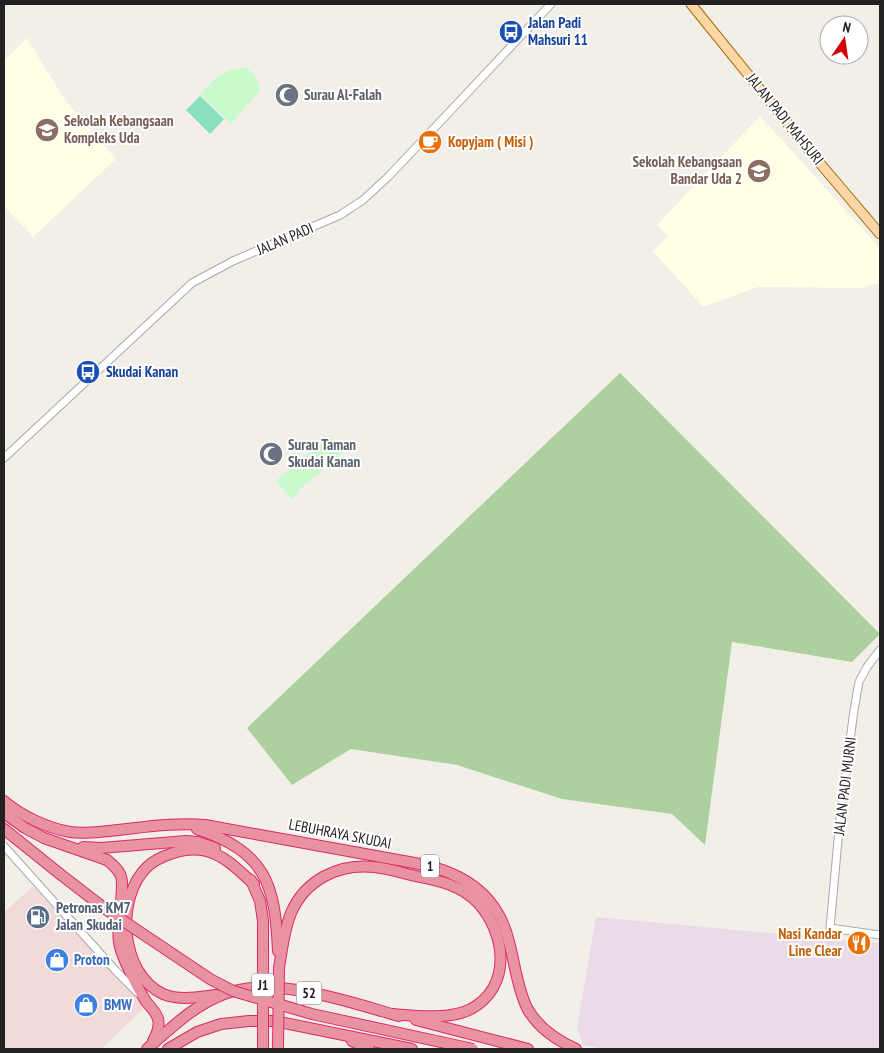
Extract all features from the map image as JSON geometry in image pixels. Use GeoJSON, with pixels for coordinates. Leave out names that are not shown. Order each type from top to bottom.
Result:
{"type":"FeatureCollection","features":[{"type":"Feature","properties":{"kind":"highway","name":"LEBUHRAYA SKUDAI"},"geometry":{"type":"LineString","coordinates":[[4,801],[27,816],[71,832],[88,833],[184,824],[219,827],[442,869],[460,877],[488,899],[503,923],[509,940],[517,980],[528,1010],[552,1037],[576,1049]]}},
{"type":"Feature","properties":{"kind":"highway"},"geometry":{"type":"LineString","coordinates":[[4,813],[24,828],[64,846],[93,854],[106,860],[114,866],[121,876],[122,886],[117,930],[120,947],[146,1000],[158,1018],[157,1035],[148,1049]]}},
{"type":"Feature","properties":{"kind":"highway"},"geometry":{"type":"LineString","coordinates":[[184,824],[208,832],[225,841],[253,860],[264,875],[273,898],[276,915],[278,968]]}},
{"type":"Feature","properties":{"kind":"highway"},"geometry":{"type":"LineString","coordinates":[[4,829],[104,908],[203,974],[232,991],[312,1014],[473,1049]]}},
{"type":"Feature","properties":{"kind":"highway"},"geometry":{"type":"LineString","coordinates":[[64,846],[101,848],[176,841],[198,842],[216,848],[238,861],[254,884]]}},
{"type":"Feature","properties":{"kind":"highway"},"geometry":{"type":"LineString","coordinates":[[224,994],[183,998],[162,994],[141,975],[131,957],[127,939],[126,922],[130,893],[136,881],[147,867],[160,858],[186,850],[204,851],[222,857],[254,884]]}},
{"type":"Feature","properties":{"kind":"highway"},"geometry":{"type":"LineString","coordinates":[[278,968],[290,914],[302,894],[311,885],[330,873],[356,866],[374,867],[456,886],[478,904],[492,924],[500,946],[502,966],[496,982],[485,998],[471,1009],[448,1015],[393,1014]]}},
{"type":"Feature","properties":{"kind":"highway","name":"J1"},"geometry":{"type":"LineString","coordinates":[[254,884],[260,901],[263,920],[263,1049]]}},
{"type":"Feature","properties":{"kind":"highway","name":"J1"},"geometry":{"type":"LineString","coordinates":[[278,968],[278,1049]]}},
{"type":"Feature","properties":{"kind":"highway","name":"52"},"geometry":{"type":"LineString","coordinates":[[148,1049],[183,1018],[199,1007],[224,994],[252,987],[284,988],[348,1002],[528,1049]]}},
{"type":"Feature","properties":{"kind":"highway","name":"52"},"geometry":{"type":"LineString","coordinates":[[168,1049],[197,1032],[221,1024],[249,1020],[275,1021],[412,1049]]}},
{"type":"Feature","properties":{"kind":"highway"},"geometry":{"type":"LineString","coordinates":[[329,1032],[369,1049]]}},
{"type":"Feature","properties":{"kind":"main road","name":"JALAN PADI MAHSURI"},"geometry":{"type":"LineString","coordinates":[[691,4],[818,161],[880,234]]}},
{"type":"Feature","properties":{"kind":"street","name":"JALAN PADI"},"geometry":{"type":"LineString","coordinates":[[4,458],[192,283],[233,261],[340,215],[363,200],[389,176],[551,4]]}},
{"type":"Feature","properties":{"kind":"street","name":"JALAN PADI MURNI"},"geometry":{"type":"LineString","coordinates":[[880,650],[859,682],[840,818],[830,928],[880,934]]}},
{"type":"Feature","properties":{"kind":"street"},"geometry":{"type":"LineString","coordinates":[[4,846],[116,971],[146,1000]]}},
{"type":"Feature","properties":{"kind":"shaded area","name":"Sekolah Kebangsaan Kompleks Uda"},"geometry":{"type":"Polygon","coordinates":[[[27,38],[65,100],[116,159],[33,237],[4,206],[4,61],[27,38]]]}},
{"type":"Feature","properties":{"kind":"shaded area","name":"Sekolah Kebangsaan Bandar Uda 2"},"geometry":{"type":"Polygon","coordinates":[[[760,116],[880,248],[880,282],[862,288],[758,287],[703,307],[653,251],[668,236],[657,225],[760,116]]]}},
{"type":"Feature","properties":{"kind":"shaded area"},"geometry":{"type":"Polygon","coordinates":[[[33,886],[146,1006],[101,1049],[4,1049],[4,912],[33,886]]]}},
{"type":"Feature","properties":{"kind":"shaded area"},"geometry":{"type":"Polygon","coordinates":[[[596,917],[880,943],[880,1049],[604,1049],[583,1045],[577,1027],[596,917]]]}},
{"type":"Feature","properties":{"kind":"green space"},"geometry":{"type":"Polygon","coordinates":[[[245,68],[256,77],[260,90],[231,124],[200,94],[225,73],[245,68]]]}},
{"type":"Feature","properties":{"kind":"green space"},"geometry":{"type":"Polygon","coordinates":[[[200,96],[224,119],[210,134],[186,110],[200,96]]]}},
{"type":"Feature","properties":{"kind":"green space"},"geometry":{"type":"Polygon","coordinates":[[[620,373],[880,634],[852,662],[732,642],[705,845],[672,814],[562,799],[457,765],[351,749],[292,785],[247,728],[620,373]]]}},
{"type":"Feature","properties":{"kind":"green space"},"geometry":{"type":"Polygon","coordinates":[[[330,435],[344,451],[298,491],[299,493],[292,499],[276,481],[330,435]]]}},
{"type":"Feature","properties":{"kind":"place","name":"Jalan Padi Mahsuri 11"},"geometry":{"type":"Point","coordinates":[511,32]}},
{"type":"Feature","properties":{"kind":"place","name":"Surau Al-Falah"},"geometry":{"type":"Point","coordinates":[287,95]}},
{"type":"Feature","properties":{"kind":"place","name":"Sekolah Kebangsaan Kompleks Uda"},"geometry":{"type":"Point","coordinates":[47,130]}},
{"type":"Feature","properties":{"kind":"place","name":"Kopyjam ( Misi )"},"geometry":{"type":"Point","coordinates":[430,142]}},
{"type":"Feature","properties":{"kind":"place","name":"Sekolah Kebangsaan Bandar Uda 2"},"geometry":{"type":"Point","coordinates":[759,171]}},
{"type":"Feature","properties":{"kind":"place","name":"Skudai Kanan"},"geometry":{"type":"Point","coordinates":[88,372]}},
{"type":"Feature","properties":{"kind":"place","name":"Surau Taman Skudai Kanan"},"geometry":{"type":"Point","coordinates":[271,454]}},
{"type":"Feature","properties":{"kind":"place","name":"Petronas KM7 Jalan Skudai"},"geometry":{"type":"Point","coordinates":[38,917]}},
{"type":"Feature","properties":{"kind":"place","name":"Nasi Kandar Line Clear"},"geometry":{"type":"Point","coordinates":[859,943]}},
{"type":"Feature","properties":{"kind":"place","name":"Proton"},"geometry":{"type":"Point","coordinates":[57,960]}},
{"type":"Feature","properties":{"kind":"place","name":"BMW"},"geometry":{"type":"Point","coordinates":[86,1005]}}]}
